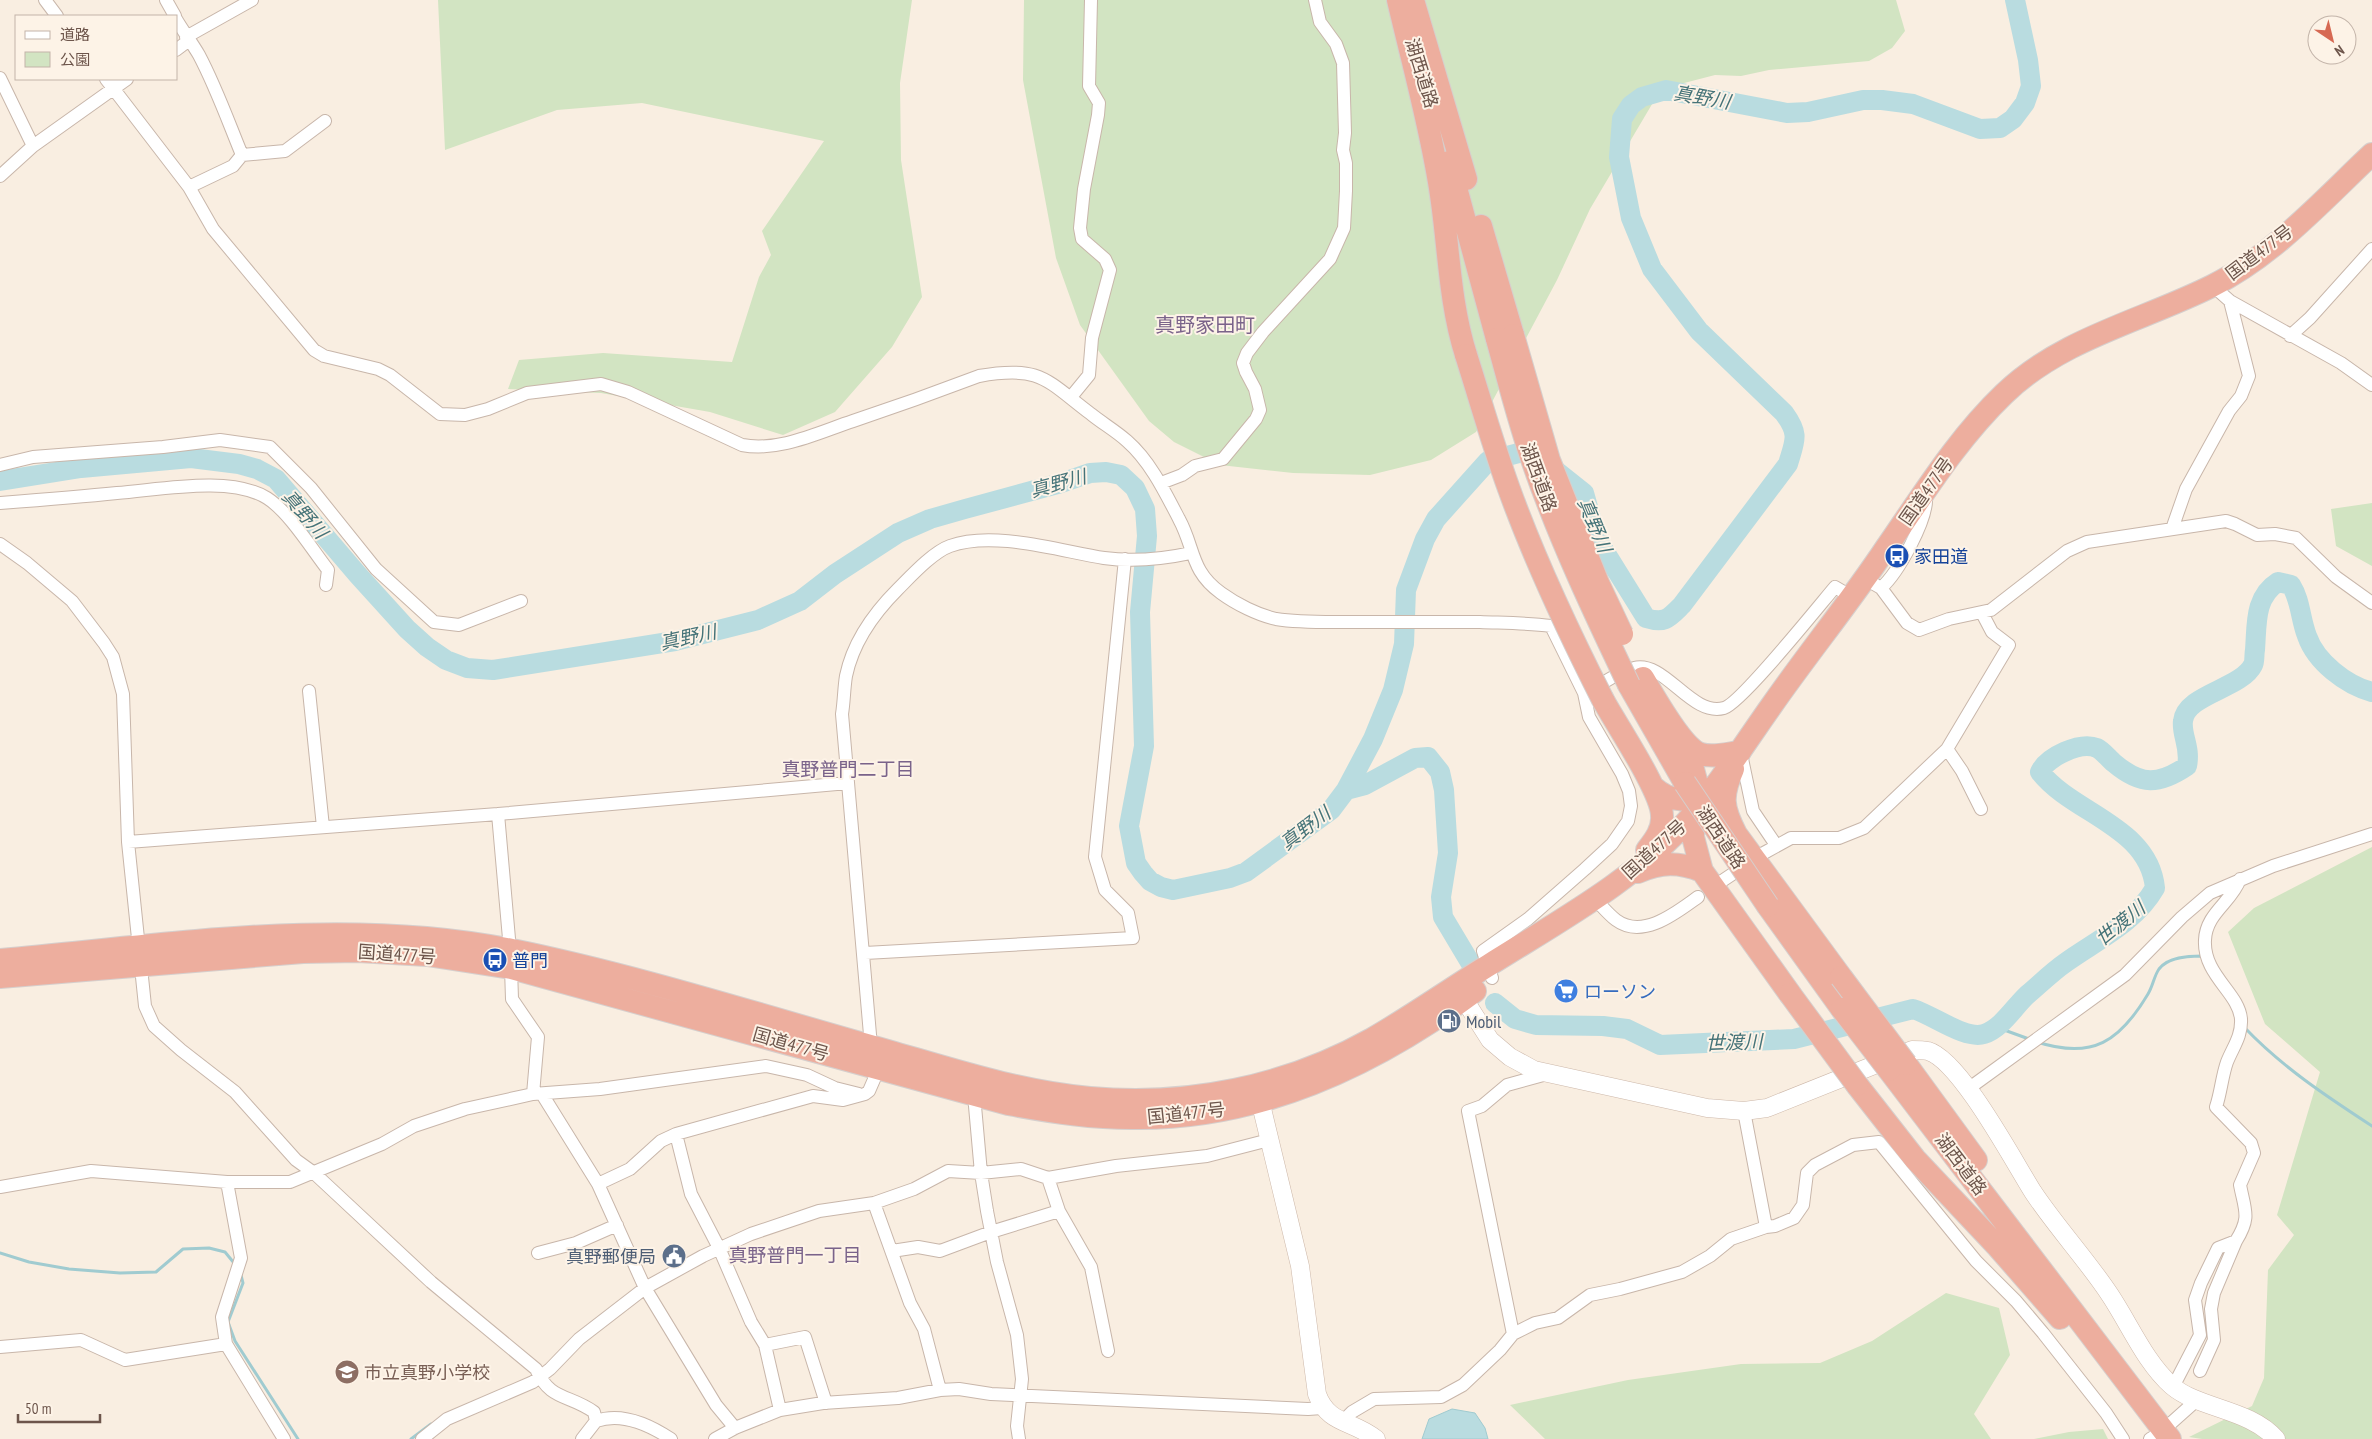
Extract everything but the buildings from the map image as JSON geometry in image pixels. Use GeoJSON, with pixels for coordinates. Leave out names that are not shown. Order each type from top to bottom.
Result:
{"type":"FeatureCollection","features":[{"type":"Feature","properties":{"kind":"highway","name":"湖西道路"},"geometry":{"type":"LineString","coordinates":[[1399,0],[1505,337]]}},
{"type":"Feature","properties":{"kind":"highway"},"geometry":{"type":"LineString","coordinates":[[1399,0],[1439,180],[1448,271],[1460,334],[1508,487],[1593,697],[1653,787],[1662,796],[1674,800],[1697,796]]}},
{"type":"Feature","properties":{"kind":"highway","name":"湖西道路"},"geometry":{"type":"LineString","coordinates":[[1412,0],[1444,145]]}},
{"type":"Feature","properties":{"kind":"highway"},"geometry":{"type":"LineString","coordinates":[[1412,0],[1495,269],[1505,337],[1556,476],[1636,682],[1695,751],[1703,755],[1740,752],[1726,785],[1724,803],[1726,814],[1736,834],[1841,977],[1898,1067],[1967,1147],[2006,1204],[2012,1232],[2160,1432]]}},
{"type":"Feature","properties":{"kind":"highway","name":"国道477号"},"geometry":{"type":"LineString","coordinates":[[511,959],[974,1095],[1070,1115],[1133,1118],[1204,1113],[1258,1094],[1376,1037],[1490,972],[1534,938],[1656,853],[1697,796],[1740,752],[1852,597],[1874,582],[1926,490],[1973,424],[2012,386],[2050,358],[2079,341],[2212,286],[2243,268],[2274,246],[2372,154]]}},
{"type":"Feature","properties":{"kind":"highway","name":"湖西道路"},"geometry":{"type":"LineString","coordinates":[[1636,682],[1720,838],[1842,1009],[1898,1067]]}},
{"type":"Feature","properties":{"kind":"highway"},"geometry":{"type":"LineString","coordinates":[[1678,733],[1693,769],[1697,796],[1693,837],[1712,876],[1790,994],[1915,1160],[1998,1247],[2160,1432]]}},
{"type":"Feature","properties":{"kind":"highway"},"geometry":{"type":"LineString","coordinates":[[1603,891],[1644,854],[1657,837],[1662,815],[1653,787]]}},
{"type":"Feature","properties":{"kind":"highway"},"geometry":{"type":"LineString","coordinates":[[1697,796],[1717,819],[1736,834]]}},
{"type":"Feature","properties":{"kind":"highway"},"geometry":{"type":"LineString","coordinates":[[1603,891],[1661,864],[1678,863],[1712,876]]}},
{"type":"Feature","properties":{"kind":"highway","name":"国道477号"},"geometry":{"type":"LineString","coordinates":[[0,960],[358,951],[511,959],[659,987],[996,1081],[1087,1098],[1140,1100],[1183,1098],[1221,1093],[1258,1094],[1307,1086],[1365,1061],[1391,1047],[1464,999],[1490,972]]}},
{"type":"Feature","properties":{"kind":"highway","name":"国道477号"},"geometry":{"type":"LineString","coordinates":[[0,977],[140,956]]}},
{"type":"Feature","properties":{"kind":"street"},"geometry":{"type":"LineString","coordinates":[[45,0],[56,15]]}},
{"type":"Feature","properties":{"kind":"street"},"geometry":{"type":"LineString","coordinates":[[166,0],[174,15]]}},
{"type":"Feature","properties":{"kind":"street"},"geometry":{"type":"LineString","coordinates":[[178,48],[187,39],[252,0]]}},
{"type":"Feature","properties":{"kind":"street"},"geometry":{"type":"LineString","coordinates":[[1071,397],[1089,375],[1092,338],[1110,270],[1105,259],[1082,239],[1080,228],[1084,189],[1099,109],[1099,103],[1089,86],[1091,0]]}},
{"type":"Feature","properties":{"kind":"street"},"geometry":{"type":"LineString","coordinates":[[1161,484],[1182,475],[1195,466],[1223,459],[1256,419],[1260,410],[1255,389],[1246,372],[1244,363],[1247,353],[1269,325],[1330,259],[1344,228],[1346,163],[1343,150],[1345,133],[1343,63],[1336,44],[1320,22],[1315,0]]}},
{"type":"Feature","properties":{"kind":"street"},"geometry":{"type":"LineString","coordinates":[[178,22],[187,39],[198,53],[217,92],[242,155]]}},
{"type":"Feature","properties":{"kind":"street"},"geometry":{"type":"LineString","coordinates":[[0,78],[33,146]]}},
{"type":"Feature","properties":{"kind":"street"},"geometry":{"type":"LineString","coordinates":[[110,83],[123,80]]}},
{"type":"Feature","properties":{"kind":"street"},"geometry":{"type":"LineString","coordinates":[[0,176],[33,146],[105,96],[110,83]]}},
{"type":"Feature","properties":{"kind":"street"},"geometry":{"type":"LineString","coordinates":[[110,83],[189,187],[213,229],[314,350],[324,356],[378,369],[390,375],[440,414],[465,415],[488,409],[527,393],[601,384],[628,392],[742,445],[759,448],[806,437],[979,376],[1002,372],[1026,373],[1045,378],[1071,397],[1089,414],[1127,440],[1141,454],[1161,484],[1181,521],[1191,553],[1208,582],[1236,603],[1274,618],[1311,622],[1420,621],[1533,623],[1551,626],[1593,697],[1589,718],[1622,774],[1629,791],[1631,806],[1628,821],[1612,844],[1528,919],[1483,951],[1490,972]]}},
{"type":"Feature","properties":{"kind":"street"},"geometry":{"type":"LineString","coordinates":[[189,187],[233,166],[242,155],[285,151],[325,121]]}},
{"type":"Feature","properties":{"kind":"street"},"geometry":{"type":"LineString","coordinates":[[2290,336],[2310,318],[2372,248]]}},
{"type":"Feature","properties":{"kind":"street"},"geometry":{"type":"LineString","coordinates":[[2212,286],[2230,301],[2341,363],[2372,385]]}},
{"type":"Feature","properties":{"kind":"street"},"geometry":{"type":"LineString","coordinates":[[2172,529],[2186,489],[2229,411],[2241,396],[2248,376],[2230,301]]}},
{"type":"Feature","properties":{"kind":"street"},"geometry":{"type":"LineString","coordinates":[[0,465],[33,457],[163,447],[220,440],[270,447],[311,488],[376,569],[434,622],[459,625],[521,601]]}},
{"type":"Feature","properties":{"kind":"street"},"geometry":{"type":"LineString","coordinates":[[0,503],[174,488],[220,486],[248,490],[267,498],[285,516],[328,570],[326,585]]}},
{"type":"Feature","properties":{"kind":"street"},"geometry":{"type":"LineString","coordinates":[[1874,582],[1908,624],[1919,630],[1949,619],[1991,610],[2067,551],[2087,542],[2226,522],[2235,524],[2256,535],[2275,534],[2296,538],[2336,577],[2372,603]]}},
{"type":"Feature","properties":{"kind":"street"},"geometry":{"type":"LineString","coordinates":[[598,1184],[630,1168],[661,1142],[676,1134],[813,1096],[843,1100],[869,1092],[878,1068],[871,1046],[865,953],[842,714],[846,675],[862,634],[879,608],[925,564],[948,546],[968,540],[992,539],[1106,558],[1165,558],[1191,553]]}},
{"type":"Feature","properties":{"kind":"street"},"geometry":{"type":"LineString","coordinates":[[0,544],[27,563],[72,601],[113,657],[123,694],[128,842],[145,1006],[154,1026],[181,1050],[235,1092],[296,1160],[314,1173],[430,1282],[536,1369],[550,1391],[594,1412],[596,1421]]}},
{"type":"Feature","properties":{"kind":"street"},"geometry":{"type":"LineString","coordinates":[[865,953],[1133,938],[1128,913],[1105,890],[1095,857],[1128,559]]}},
{"type":"Feature","properties":{"kind":"street"},"geometry":{"type":"LineString","coordinates":[[1593,697],[1634,668],[1648,667],[1701,704],[1714,709],[1726,708],[1745,692],[1835,587],[1852,597]]}},
{"type":"Feature","properties":{"kind":"street"},"geometry":{"type":"LineString","coordinates":[[1762,854],[1791,838],[1839,838],[1864,828],[1947,749],[2010,645],[1992,632],[1982,613]]}},
{"type":"Feature","properties":{"kind":"street"},"geometry":{"type":"LineString","coordinates":[[309,691],[323,827]]}},
{"type":"Feature","properties":{"kind":"street"},"geometry":{"type":"LineString","coordinates":[[1947,749],[1962,771],[1981,809]]}},
{"type":"Feature","properties":{"kind":"street"},"geometry":{"type":"LineString","coordinates":[[1740,752],[1753,811],[1776,845]]}},
{"type":"Feature","properties":{"kind":"street"},"geometry":{"type":"LineString","coordinates":[[128,842],[498,814],[848,783]]}},
{"type":"Feature","properties":{"kind":"street"},"geometry":{"type":"LineString","coordinates":[[498,814],[511,959],[512,999],[538,1036],[538,1094],[598,1184],[646,1288],[716,1404],[735,1428]]}},
{"type":"Feature","properties":{"kind":"street"},"geometry":{"type":"LineString","coordinates":[[1968,1089],[2125,975],[2182,917],[2210,893],[2240,879],[2372,834]]}},
{"type":"Feature","properties":{"kind":"street"},"geometry":{"type":"LineString","coordinates":[[1712,876],[1749,863]]}},
{"type":"Feature","properties":{"kind":"street"},"geometry":{"type":"LineString","coordinates":[[2200,1371],[2214,1340],[2211,1309],[2214,1293],[2243,1230],[2247,1214],[2246,1203],[2240,1185],[2254,1153],[2251,1143],[2216,1107],[2227,1062],[2239,1038],[2241,1018],[2237,1004],[2222,986],[2208,961],[2205,940],[2210,920],[2219,906],[2237,889],[2240,879]]}},
{"type":"Feature","properties":{"kind":"street"},"geometry":{"type":"LineString","coordinates":[[1603,891],[1617,921],[1636,927],[1656,923],[1698,897]]}},
{"type":"Feature","properties":{"kind":"street"},"geometry":{"type":"LineString","coordinates":[[1464,999],[1490,1040],[1510,1057],[1534,1070],[1706,1108],[1744,1111],[1767,1108],[1912,1050],[1928,1051],[1947,1065],[1968,1089],[2034,1194],[2110,1294],[2160,1373],[2174,1387],[2198,1399],[2238,1414],[2276,1439]]}},
{"type":"Feature","properties":{"kind":"street"},"geometry":{"type":"LineString","coordinates":[[0,1187],[91,1170],[227,1182],[290,1182],[382,1144],[414,1126],[465,1109],[538,1094],[600,1089],[766,1066],[807,1075],[835,1088],[858,1094]]}},
{"type":"Feature","properties":{"kind":"street"},"geometry":{"type":"LineString","coordinates":[[1513,1334],[1468,1112],[1482,1106],[1507,1085],[1549,1073]]}},
{"type":"Feature","properties":{"kind":"street"},"geometry":{"type":"LineString","coordinates":[[1258,1094],[1291,1222],[1300,1266],[1317,1394],[1322,1408],[1329,1415],[1368,1432],[1376,1439]]}},
{"type":"Feature","properties":{"kind":"street"},"geometry":{"type":"LineString","coordinates":[[974,1095],[981,1173],[991,1232],[1017,1335],[1022,1379],[1018,1426],[1019,1439]]}},
{"type":"Feature","properties":{"kind":"street"},"geometry":{"type":"LineString","coordinates":[[1744,1111],[1766,1226]]}},
{"type":"Feature","properties":{"kind":"street"},"geometry":{"type":"LineString","coordinates":[[676,1134],[691,1194],[719,1248],[751,1322],[765,1345],[780,1410]]}},
{"type":"Feature","properties":{"kind":"street"},"geometry":{"type":"LineString","coordinates":[[422,1439],[447,1420],[494,1400],[540,1377],[578,1338],[646,1288],[719,1248],[751,1234],[819,1211],[874,1203],[914,1189],[948,1171],[981,1173],[1021,1169],[1048,1178],[1116,1166],[1207,1156],[1269,1140]]}},
{"type":"Feature","properties":{"kind":"street"},"geometry":{"type":"LineString","coordinates":[[1343,1421],[1352,1412],[1374,1399],[1441,1397],[1463,1385],[1500,1350],[1513,1334],[1535,1323],[1558,1318],[1590,1295],[1620,1290],[1682,1272],[1710,1256],[1731,1239],[1766,1226],[1775,1226],[1794,1218],[1803,1205],[1806,1174],[1814,1164],[1853,1145],[1879,1142],[1976,1261],[2016,1301],[2043,1333],[2106,1413],[2123,1439]]}},
{"type":"Feature","properties":{"kind":"street"},"geometry":{"type":"LineString","coordinates":[[1048,1178],[1059,1211],[1091,1267],[1108,1351]]}},
{"type":"Feature","properties":{"kind":"street"},"geometry":{"type":"LineString","coordinates":[[227,1182],[241,1258],[222,1317],[226,1344],[284,1439]]}},
{"type":"Feature","properties":{"kind":"street"},"geometry":{"type":"LineString","coordinates":[[874,1203],[910,1303],[924,1330],[940,1390]]}},
{"type":"Feature","properties":{"kind":"street"},"geometry":{"type":"LineString","coordinates":[[892,1251],[918,1247],[940,1251],[991,1232],[1059,1211]]}},
{"type":"Feature","properties":{"kind":"street"},"geometry":{"type":"LineString","coordinates":[[538,1253],[576,1243],[617,1225]]}},
{"type":"Feature","properties":{"kind":"street"},"geometry":{"type":"LineString","coordinates":[[2174,1387],[2200,1335],[2195,1300],[2201,1283],[2218,1248],[2236,1242]]}},
{"type":"Feature","properties":{"kind":"street"},"geometry":{"type":"LineString","coordinates":[[765,1345],[805,1337],[826,1403]]}},
{"type":"Feature","properties":{"kind":"street"},"geometry":{"type":"LineString","coordinates":[[0,1347],[81,1340],[126,1360],[226,1344]]}},
{"type":"Feature","properties":{"kind":"street"},"geometry":{"type":"LineString","coordinates":[[715,1439],[735,1428],[780,1410],[826,1403],[898,1398],[940,1390],[960,1389],[1021,1395],[1308,1409],[1322,1408]]}},
{"type":"Feature","properties":{"kind":"street"},"geometry":{"type":"LineString","coordinates":[[2160,1432],[2198,1399]]}},
{"type":"Feature","properties":{"kind":"street"},"geometry":{"type":"LineString","coordinates":[[582,1439],[596,1421],[617,1417],[649,1427],[671,1439]]}},
{"type":"Feature","properties":{"kind":"green space"},"geometry":{"type":"Polygon","coordinates":[[[438,0],[912,0],[900,83],[901,160],[922,297],[892,347],[835,412],[783,435],[710,412],[601,393],[508,389],[519,360],[603,353],[732,362],[759,277],[771,255],[762,231],[824,141],[642,103],[557,110],[445,150],[438,0]]]}},
{"type":"Feature","properties":{"kind":"green space"},"geometry":{"type":"Polygon","coordinates":[[[1024,0],[1896,0],[1905,31],[1892,48],[1869,61],[1769,70],[1741,76],[1715,75],[1661,89],[1590,209],[1557,280],[1476,432],[1431,460],[1370,475],[1293,473],[1220,465],[1174,442],[1149,421],[1080,325],[1056,258],[1023,80],[1024,0]]]}},
{"type":"Feature","properties":{"kind":"green space"},"geometry":{"type":"Polygon","coordinates":[[[2372,503],[2372,566],[2336,546],[2331,509],[2372,503]]]}},
{"type":"Feature","properties":{"kind":"green space"},"geometry":{"type":"Polygon","coordinates":[[[2372,847],[2372,1439],[2202,1439],[2189,1437],[2252,1406],[2264,1378],[2268,1270],[2294,1235],[2277,1215],[2320,1072],[2265,1024],[2228,932],[2254,908],[2372,847]]]}},
{"type":"Feature","properties":{"kind":"green space"},"geometry":{"type":"Polygon","coordinates":[[[1946,1293],[1999,1308],[2010,1355],[1974,1414],[1991,1439],[1545,1439],[1510,1405],[1628,1380],[1741,1364],[1820,1363],[1872,1341],[1946,1293]]]}},
{"type":"Feature","properties":{"kind":"green space"},"geometry":{"type":"Polygon","coordinates":[[[2103,1429],[2108,1439],[2034,1439],[2069,1432],[2103,1429]]]}},
{"type":"Feature","properties":{"kind":"water"},"geometry":{"type":"Polygon","coordinates":[[[1452,1409],[1475,1413],[1485,1428],[1488,1439],[1422,1439],[1429,1419],[1452,1409]]]}},
{"type":"Feature","properties":{"kind":"waterway","name":"真野川"},"geometry":{"type":"LineString","coordinates":[[0,481],[81,468],[191,458],[239,464],[257,469],[276,479],[358,575],[407,629],[427,647],[446,660],[467,668],[493,670],[675,641],[758,620],[800,601],[835,574],[898,533],[930,519],[1061,483],[1090,473],[1106,472],[1121,475],[1135,488],[1145,509],[1147,536],[1140,612],[1144,746],[1129,826],[1136,863],[1150,881],[1161,887],[1173,890],[1230,878],[1246,872],[1331,810],[1346,790],[1373,739],[1393,690],[1404,644],[1406,590],[1425,539],[1436,519],[1488,461],[1530,450],[1584,493],[1597,539],[1646,618],[1652,620],[1666,619],[1682,605],[1788,464],[1795,438],[1792,427],[1784,413],[1699,331],[1652,269],[1631,218],[1619,157],[1622,119],[1631,105],[1642,97],[1666,90],[1787,113],[1808,112],[1863,100],[1882,100],[1913,104],[1980,129],[2000,128],[2013,119],[2025,103],[2031,86],[2028,60],[2015,0]]}},
{"type":"Feature","properties":{"kind":"waterway","name":"世渡川"},"geometry":{"type":"LineString","coordinates":[[1495,1003],[1515,1019],[1536,1025],[1603,1026],[1627,1029],[1660,1045],[1794,1039],[1913,1009],[1958,1030],[1976,1035],[1984,1034],[2002,1022],[2027,995],[2055,970],[2126,921],[2147,900],[2155,888],[2150,867],[2139,850],[2125,835],[2071,799],[2040,772],[2049,761],[2073,749],[2090,746],[2099,749],[2124,771],[2142,779],[2150,780],[2168,777],[2187,766],[2188,753],[2183,726],[2186,712],[2203,698],[2247,673],[2253,665],[2258,612],[2265,595],[2278,582],[2291,585],[2299,603],[2307,636],[2317,655],[2342,678],[2362,689],[2372,692]]}},
{"type":"Feature","properties":{"kind":"waterway","name":"世渡川"},"geometry":{"type":"LineString","coordinates":[[1346,790],[1365,785],[1415,758],[1428,757],[1440,772],[1444,790],[1448,853],[1441,897],[1443,917],[1474,969]]}},
{"type":"Feature","properties":{"kind":"waterway"},"geometry":{"type":"LineString","coordinates":[[2037,1042],[2074,1049],[2089,1047],[2103,1042],[2115,1035],[2127,1024],[2150,991],[2157,972],[2163,965],[2185,957],[2202,956],[2203,958]]}},
{"type":"Feature","properties":{"kind":"waterway"},"geometry":{"type":"LineString","coordinates":[[1996,1027],[2029,1039]]}},
{"type":"Feature","properties":{"kind":"waterway"},"geometry":{"type":"LineString","coordinates":[[2244,1027],[2289,1068],[2372,1126]]}},
{"type":"Feature","properties":{"kind":"waterway"},"geometry":{"type":"LineString","coordinates":[[0,1253],[29,1262],[69,1269],[120,1273],[156,1272],[183,1249],[209,1248],[225,1252],[234,1263]]}},
{"type":"Feature","properties":{"kind":"waterway"},"geometry":{"type":"LineString","coordinates":[[241,1275],[243,1283],[228,1322],[235,1341],[298,1439]]}},
{"type":"Feature","properties":{"kind":"waterway"},"geometry":{"type":"LineString","coordinates":[[411,1439],[431,1424]]}},
{"type":"Feature","properties":{"kind":"place","name":"家田道"},"geometry":{"type":"Point","coordinates":[1897,556]}},
{"type":"Feature","properties":{"kind":"place","name":"普門"},"geometry":{"type":"Point","coordinates":[495,960]}},
{"type":"Feature","properties":{"kind":"place","name":"ローソン"},"geometry":{"type":"Point","coordinates":[1566,991]}},
{"type":"Feature","properties":{"kind":"place","name":"Mobil"},"geometry":{"type":"Point","coordinates":[1449,1021]}},
{"type":"Feature","properties":{"kind":"place","name":"真野郵便局"},"geometry":{"type":"Point","coordinates":[674,1256]}},
{"type":"Feature","properties":{"kind":"place","name":"市立真野小学校"},"geometry":{"type":"Point","coordinates":[347,1372]}},
{"type":"Feature","properties":{"kind":"district","name":"真野家田町"},"geometry":{"type":"Point","coordinates":[1205,325]}},
{"type":"Feature","properties":{"kind":"district","name":"真野普門二丁目"},"geometry":{"type":"Point","coordinates":[848,769]}},
{"type":"Feature","properties":{"kind":"district","name":"真野普門一丁目"},"geometry":{"type":"Point","coordinates":[795,1255]}}]}
